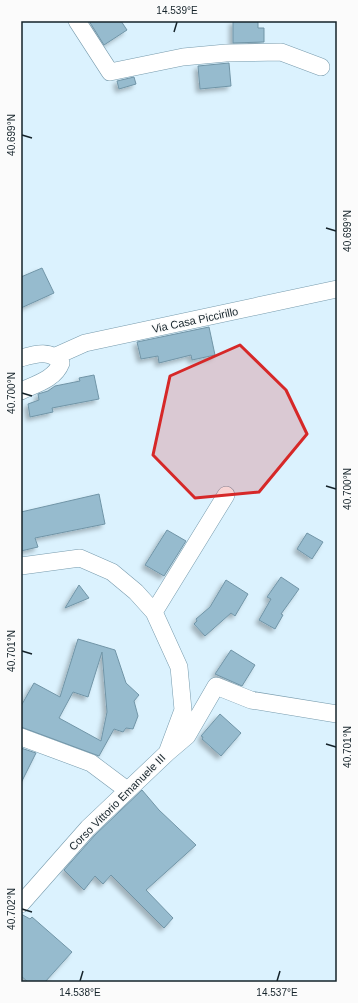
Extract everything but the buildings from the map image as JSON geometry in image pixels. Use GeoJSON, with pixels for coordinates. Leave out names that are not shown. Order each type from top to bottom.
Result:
{"type":"FeatureCollection","features":[{"type":"Feature","properties":{"kind":"street"},"geometry":{"type":"LineString","coordinates":[[77,21],[110,72],[183,57],[226,53],[281,52],[321,67]]}},
{"type":"Feature","properties":{"kind":"street","name":"Via Casa Piccirillo"},"geometry":{"type":"LineString","coordinates":[[56,356],[86,343],[337,289]]}},
{"type":"Feature","properties":{"kind":"street"},"geometry":{"type":"LineString","coordinates":[[21,358],[35,354],[47,354],[56,356],[60,363],[58,372],[21,391]]}},
{"type":"Feature","properties":{"kind":"street"},"geometry":{"type":"LineString","coordinates":[[21,566],[80,558],[112,572],[154,612],[226,495]]}},
{"type":"Feature","properties":{"kind":"street","name":"Corso Vittorio Emanuele III"},"geometry":{"type":"LineString","coordinates":[[21,904],[88,828],[167,753],[183,710],[179,667],[154,612]]}},
{"type":"Feature","properties":{"kind":"street"},"geometry":{"type":"LineString","coordinates":[[167,753],[188,736],[216,686],[251,700],[337,714]]}},
{"type":"Feature","properties":{"kind":"street"},"geometry":{"type":"LineString","coordinates":[[21,737],[91,763],[127,790]]}},
{"type":"Feature","properties":{"kind":"highlighted area"},"geometry":{"type":"Polygon","coordinates":[[[240,345],[286,390],[307,434],[259,492],[195,498],[153,455],[170,376],[240,345]]]}}]}
